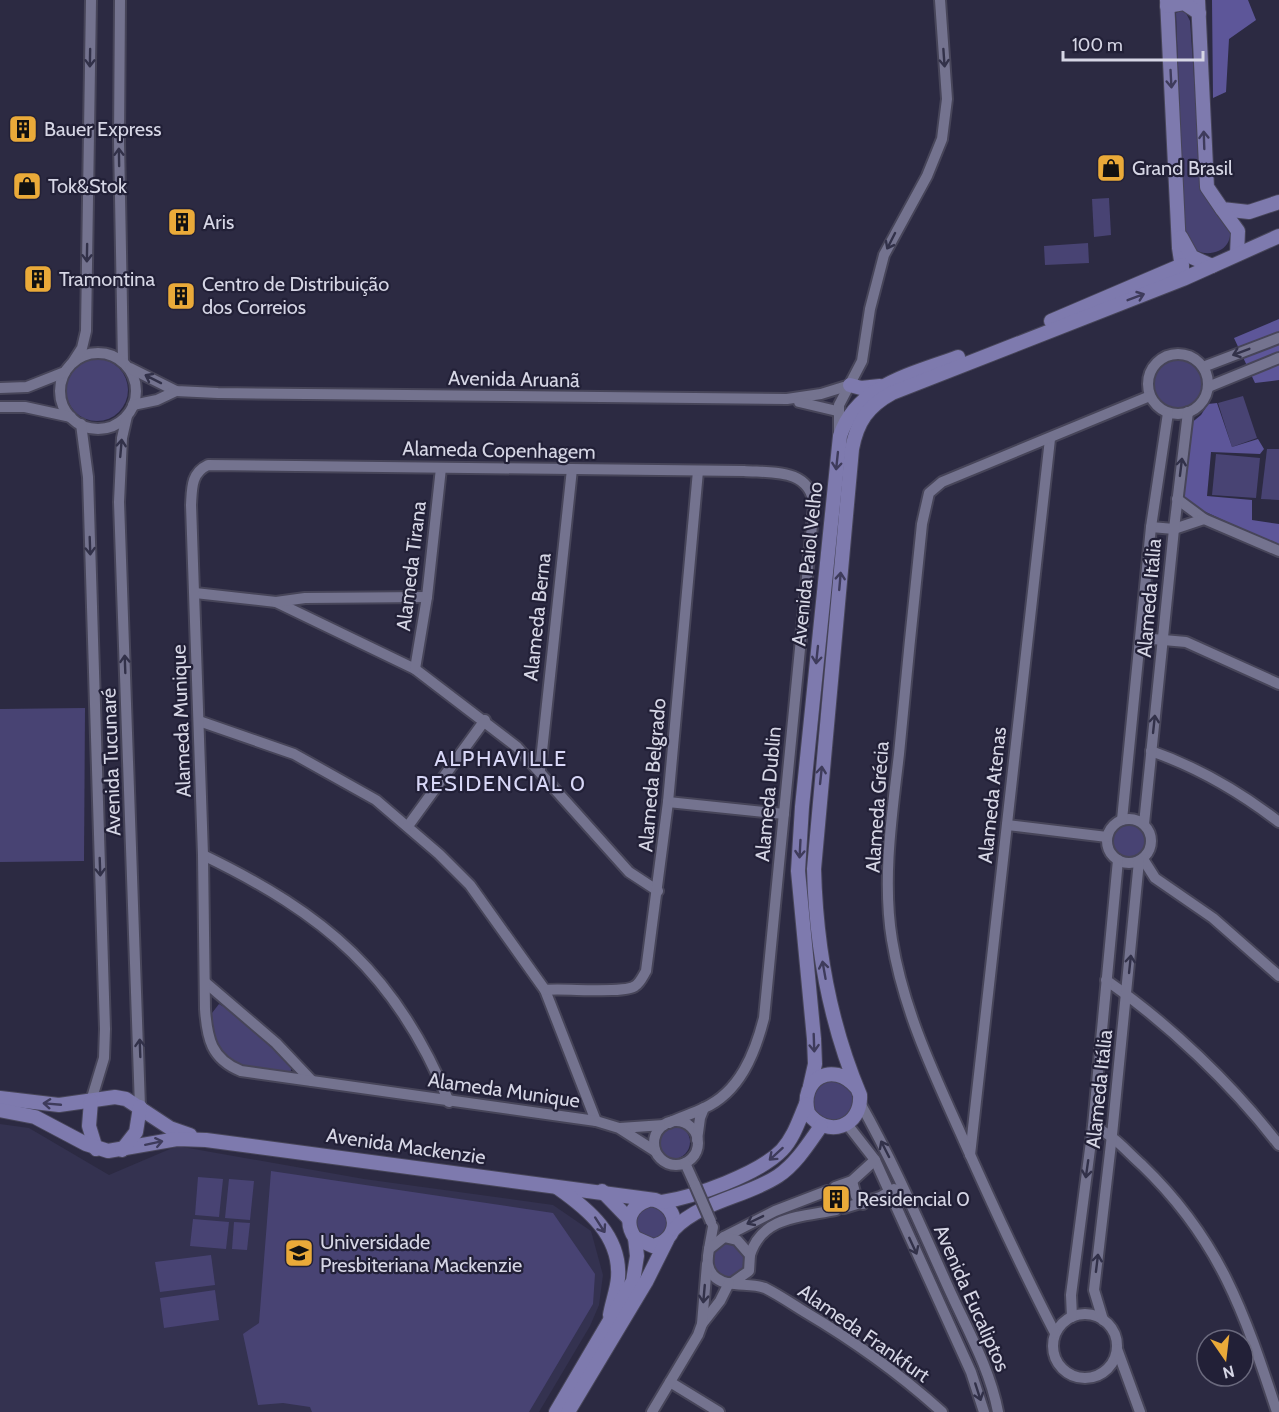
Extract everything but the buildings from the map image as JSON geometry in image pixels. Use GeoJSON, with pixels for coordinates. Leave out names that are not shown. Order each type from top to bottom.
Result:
{"type":"FeatureCollection","features":[{"type":"Feature","properties":{"kind":"main road"},"geometry":{"type":"LineString","coordinates":[[1238,254],[1238,231],[1209,190],[1206,180],[1199,7],[1184,3],[1167,3],[1183,272],[1212,266],[1279,236]]}},
{"type":"Feature","properties":{"kind":"main road"},"geometry":{"type":"LineString","coordinates":[[1222,209],[1249,212],[1279,202]]}},
{"type":"Feature","properties":{"kind":"main road"},"geometry":{"type":"LineString","coordinates":[[1179,233],[1192,257],[1212,266]]}},
{"type":"Feature","properties":{"kind":"main road","name":"Avenida Paiol Velho"},"geometry":{"type":"LineString","coordinates":[[655,1201],[685,1197],[742,1175],[770,1160],[790,1139],[806,1104],[815,1064],[798,871],[802,807],[840,436],[847,417],[857,405],[882,386],[1183,272]]}},
{"type":"Feature","properties":{"kind":"main road","name":"Avenida Paiol Velho"},"geometry":{"type":"LineString","coordinates":[[860,1103],[840,1037],[825,975],[815,907],[814,869],[850,461],[859,422],[878,401],[892,393],[1183,272]]}},
{"type":"Feature","properties":{"kind":"main road"},"geometry":{"type":"LineString","coordinates":[[849,385],[868,388],[882,386]]}},
{"type":"Feature","properties":{"kind":"main road"},"geometry":{"type":"LineString","coordinates":[[810,1086],[825,1075],[835,1074],[843,1076],[856,1087]]}},
{"type":"Feature","properties":{"kind":"main road","name":"Avenida Mackenzie"},"geometry":{"type":"LineString","coordinates":[[0,1098],[59,1105],[115,1097],[126,1099],[170,1128],[204,1140]]}},
{"type":"Feature","properties":{"kind":"main road"},"geometry":{"type":"LineString","coordinates":[[91,1101],[89,1126],[96,1149]]}},
{"type":"Feature","properties":{"kind":"main road"},"geometry":{"type":"LineString","coordinates":[[806,1104],[808,1113],[821,1126],[831,1128],[847,1124],[858,1111],[860,1103]]}},
{"type":"Feature","properties":{"kind":"main road"},"geometry":{"type":"LineString","coordinates":[[122,1150],[136,1132],[140,1107]]}},
{"type":"Feature","properties":{"kind":"main road","name":"Avenida Mackenzie"},"geometry":{"type":"LineString","coordinates":[[0,1110],[50,1123],[96,1149],[122,1150],[158,1141],[204,1140],[556,1187],[602,1191],[655,1201]]}},
{"type":"Feature","properties":{"kind":"main road"},"geometry":{"type":"LineString","coordinates":[[635,1239],[653,1246],[704,1208],[779,1175],[791,1165],[821,1126]]}},
{"type":"Feature","properties":{"kind":"main road"},"geometry":{"type":"LineString","coordinates":[[556,1187],[586,1207],[598,1220],[611,1243],[618,1276],[608,1323]]}},
{"type":"Feature","properties":{"kind":"main road"},"geometry":{"type":"LineString","coordinates":[[602,1191],[629,1219]]}},
{"type":"Feature","properties":{"kind":"main road"},"geometry":{"type":"LineString","coordinates":[[556,1412],[633,1281],[637,1256],[629,1219],[635,1207],[655,1201],[673,1213],[670,1234],[627,1313],[568,1412]]}},
{"type":"Feature","properties":{"kind":"street"},"geometry":{"type":"LineString","coordinates":[[71,417],[61,396],[65,372],[82,348],[86,331],[91,0]]}},
{"type":"Feature","properties":{"kind":"street"},"geometry":{"type":"LineString","coordinates":[[0,407],[26,407],[71,417],[81,424],[105,428],[116,424],[134,405],[136,393],[126,365],[119,152],[120,0]]}},
{"type":"Feature","properties":{"kind":"street"},"geometry":{"type":"LineString","coordinates":[[840,436],[837,411],[862,361],[872,300],[884,255],[927,176],[942,139],[947,99],[940,0]]}},
{"type":"Feature","properties":{"kind":"street"},"geometry":{"type":"LineString","coordinates":[[1203,367],[1279,338]]}},
{"type":"Feature","properties":{"kind":"street"},"geometry":{"type":"LineString","coordinates":[[73,362],[96,353],[109,354],[126,365]]}},
{"type":"Feature","properties":{"kind":"street"},"geometry":{"type":"LineString","coordinates":[[1183,354],[1191,357],[1203,367],[1208,387],[1204,400],[1188,412],[1168,413],[1154,403],[1150,396],[1148,380],[1160,360],[1183,354]]}},
{"type":"Feature","properties":{"kind":"street"},"geometry":{"type":"LineString","coordinates":[[1208,387],[1279,358]]}},
{"type":"Feature","properties":{"kind":"street","name":"Avenida Aruanã"},"geometry":{"type":"LineString","coordinates":[[126,365],[176,391]]}},
{"type":"Feature","properties":{"kind":"street"},"geometry":{"type":"LineString","coordinates":[[0,388],[27,387],[65,372]]}},
{"type":"Feature","properties":{"kind":"street","name":"Avenida Aruanã"},"geometry":{"type":"LineString","coordinates":[[134,405],[157,400],[176,391],[787,399],[821,394],[849,385]]}},
{"type":"Feature","properties":{"kind":"street"},"geometry":{"type":"LineString","coordinates":[[26,407],[27,387]]}},
{"type":"Feature","properties":{"kind":"street","name":"Alameda Grécia"},"geometry":{"type":"LineString","coordinates":[[1055,1334],[1015,1257],[916,1033],[892,940],[889,909],[895,790],[922,524],[926,503],[934,486],[952,476],[1050,439],[1150,396]]}},
{"type":"Feature","properties":{"kind":"street"},"geometry":{"type":"LineString","coordinates":[[787,399],[837,411]]}},
{"type":"Feature","properties":{"kind":"street","name":"Alameda Itália"},"geometry":{"type":"LineString","coordinates":[[1144,824],[1164,639],[1173,529],[1188,412]]}},
{"type":"Feature","properties":{"kind":"street","name":"Alameda Itália"},"geometry":{"type":"LineString","coordinates":[[1122,820],[1152,526],[1168,413]]}},
{"type":"Feature","properties":{"kind":"street","name":"Avenida Tucunaré"},"geometry":{"type":"LineString","coordinates":[[126,416],[122,438],[119,502],[140,1107]]}},
{"type":"Feature","properties":{"kind":"street","name":"Avenida Tucunaré"},"geometry":{"type":"LineString","coordinates":[[81,424],[88,477],[105,1029],[104,1058],[91,1101]]}},
{"type":"Feature","properties":{"kind":"street","name":"Alameda Atenas"},"geometry":{"type":"LineString","coordinates":[[970,1155],[1050,439]]}},
{"type":"Feature","properties":{"kind":"street","name":"Alameda Copenhagem"},"geometry":{"type":"LineString","coordinates":[[208,465],[790,474]]}},
{"type":"Feature","properties":{"kind":"street","name":"Alameda Munique"},"geometry":{"type":"LineString","coordinates":[[208,465],[197,473],[192,485],[206,1033],[210,1046],[222,1061],[241,1071],[596,1121],[620,1128],[655,1151]]}},
{"type":"Feature","properties":{"kind":"street","name":"Alameda Tirana"},"geometry":{"type":"LineString","coordinates":[[415,669],[427,597],[441,468]]}},
{"type":"Feature","properties":{"kind":"street","name":"Alameda Berna"},"geometry":{"type":"LineString","coordinates":[[540,770],[572,469]]}},
{"type":"Feature","properties":{"kind":"street","name":"Alameda Belgrado"},"geometry":{"type":"LineString","coordinates":[[545,990],[580,988],[614,991],[634,987],[646,971],[669,802],[698,471]]}},
{"type":"Feature","properties":{"kind":"street","name":"Alameda Dublin"},"geometry":{"type":"LineString","coordinates":[[666,1124],[704,1108],[730,1089],[741,1075],[756,1046],[764,1018],[814,505],[811,490],[806,483],[790,474]]}},
{"type":"Feature","properties":{"kind":"street"},"geometry":{"type":"LineString","coordinates":[[1177,500],[1204,519],[1279,551]]}},
{"type":"Feature","properties":{"kind":"street"},"geometry":{"type":"LineString","coordinates":[[1152,526],[1173,529],[1204,519]]}},
{"type":"Feature","properties":{"kind":"street"},"geometry":{"type":"LineString","coordinates":[[195,593],[276,602],[305,597],[427,597]]}},
{"type":"Feature","properties":{"kind":"street"},"geometry":{"type":"LineString","coordinates":[[276,602],[415,669],[485,720],[540,770],[629,872],[658,891]]}},
{"type":"Feature","properties":{"kind":"street"},"geometry":{"type":"LineString","coordinates":[[1140,638],[1186,642],[1279,684]]}},
{"type":"Feature","properties":{"kind":"street"},"geometry":{"type":"LineString","coordinates":[[408,826],[485,720]]}},
{"type":"Feature","properties":{"kind":"street"},"geometry":{"type":"LineString","coordinates":[[199,721],[294,754],[376,800],[408,826],[470,885],[545,990],[596,1121]]}},
{"type":"Feature","properties":{"kind":"street"},"geometry":{"type":"LineString","coordinates":[[1151,751],[1206,775],[1253,802],[1279,822]]}},
{"type":"Feature","properties":{"kind":"street"},"geometry":{"type":"LineString","coordinates":[[669,802],[784,814]]}},
{"type":"Feature","properties":{"kind":"street"},"geometry":{"type":"LineString","coordinates":[[1134,819],[1144,824],[1150,833],[1151,844],[1141,860],[1132,863],[1118,860],[1109,850],[1107,837],[1112,826],[1122,820],[1134,819]]}},
{"type":"Feature","properties":{"kind":"street"},"geometry":{"type":"LineString","coordinates":[[1007,825],[1107,837]]}},
{"type":"Feature","properties":{"kind":"street"},"geometry":{"type":"LineString","coordinates":[[203,855],[279,894],[315,920],[355,954],[399,1005],[431,1058],[449,1101]]}},
{"type":"Feature","properties":{"kind":"street","name":"Alameda Itália"},"geometry":{"type":"LineString","coordinates":[[1072,1317],[1071,1295],[1093,1126],[1118,860]]}},
{"type":"Feature","properties":{"kind":"street"},"geometry":{"type":"LineString","coordinates":[[1141,860],[1155,878],[1213,918],[1279,976]]}},
{"type":"Feature","properties":{"kind":"street","name":"Alameda Itália"},"geometry":{"type":"LineString","coordinates":[[1102,1320],[1094,1290],[1141,860]]}},
{"type":"Feature","properties":{"kind":"street"},"geometry":{"type":"LineString","coordinates":[[1106,980],[1127,994],[1219,1077],[1279,1145]]}},
{"type":"Feature","properties":{"kind":"street"},"geometry":{"type":"LineString","coordinates":[[206,983],[276,1042],[312,1081]]}},
{"type":"Feature","properties":{"kind":"street","name":"Avenida Eucaliptos"},"geometry":{"type":"LineString","coordinates":[[860,1103],[901,1184],[983,1365],[999,1412]]}},
{"type":"Feature","properties":{"kind":"street"},"geometry":{"type":"LineString","coordinates":[[697,1140],[690,1127],[676,1122],[666,1124],[656,1134],[655,1151],[664,1162],[671,1165],[685,1163],[694,1156],[697,1140],[700,1118],[704,1108]]}},
{"type":"Feature","properties":{"kind":"street","name":"Alameda Munique"},"geometry":{"type":"LineString","coordinates":[[620,1128],[666,1124]]}},
{"type":"Feature","properties":{"kind":"street","name":"Avenida Eucaliptos"},"geometry":{"type":"LineString","coordinates":[[847,1124],[875,1160],[971,1372],[984,1412]]}},
{"type":"Feature","properties":{"kind":"street"},"geometry":{"type":"LineString","coordinates":[[1093,1126],[1112,1135],[1164,1186],[1209,1244],[1247,1321],[1277,1412]]}},
{"type":"Feature","properties":{"kind":"street"},"geometry":{"type":"LineString","coordinates":[[709,1249],[723,1238],[775,1210],[852,1181],[875,1160]]}},
{"type":"Feature","properties":{"kind":"street"},"geometry":{"type":"LineString","coordinates":[[685,1163],[712,1224],[723,1238],[737,1240],[750,1260]]}},
{"type":"Feature","properties":{"kind":"street"},"geometry":{"type":"LineString","coordinates":[[852,1181],[856,1196],[863,1204]]}},
{"type":"Feature","properties":{"kind":"street"},"geometry":{"type":"LineString","coordinates":[[652,1412],[702,1324],[720,1301],[730,1283],[745,1276],[757,1237],[774,1224],[863,1204],[888,1193],[901,1184]]}},
{"type":"Feature","properties":{"kind":"street"},"geometry":{"type":"LineString","coordinates":[[702,1324],[712,1224]]}},
{"type":"Feature","properties":{"kind":"street","name":"Alameda Frankfurt"},"geometry":{"type":"LineString","coordinates":[[750,1260],[764,1288]]}},
{"type":"Feature","properties":{"kind":"street"},"geometry":{"type":"LineString","coordinates":[[707,1264],[714,1276],[730,1283]]}},
{"type":"Feature","properties":{"kind":"street","name":"Alameda Frankfurt"},"geometry":{"type":"LineString","coordinates":[[730,1283],[764,1288],[835,1330],[904,1377],[942,1412]]}},
{"type":"Feature","properties":{"kind":"street"},"geometry":{"type":"LineString","coordinates":[[1117,1348],[1109,1367],[1102,1374],[1092,1378],[1072,1376],[1057,1363],[1053,1353],[1055,1334],[1072,1317],[1088,1314],[1102,1320],[1113,1331],[1140,1412]]}},
{"type":"Feature","properties":{"kind":"street"},"geometry":{"type":"LineString","coordinates":[[670,1382],[719,1412]]}},
{"type":"Feature","properties":{"kind":"shaded area"},"geometry":{"type":"Polygon","coordinates":[[[1212,0],[1248,0],[1256,20],[1229,39],[1226,92],[1213,98],[1212,0]]]}},
{"type":"Feature","properties":{"kind":"shaded area"},"geometry":{"type":"Polygon","coordinates":[[[1184,9],[1190,21],[1202,191],[1231,230],[1229,241],[1224,248],[1209,253],[1194,249],[1184,222],[1176,13],[1184,9]]]}},
{"type":"Feature","properties":{"kind":"shaded area"},"geometry":{"type":"Polygon","coordinates":[[[1109,198],[1111,235],[1094,237],[1092,199],[1109,198]]]}},
{"type":"Feature","properties":{"kind":"shaded area"},"geometry":{"type":"Polygon","coordinates":[[[1088,243],[1089,263],[1045,265],[1044,246],[1088,243]]]}},
{"type":"Feature","properties":{"kind":"shaded area"},"geometry":{"type":"Polygon","coordinates":[[[1279,319],[1279,380],[1255,383],[1234,338],[1279,319]]]}},
{"type":"Feature","properties":{"kind":"shaded area"},"geometry":{"type":"Polygon","coordinates":[[[97,359],[109,361],[119,368],[126,378],[128,390],[126,402],[119,412],[109,419],[97,421],[85,419],[75,412],[68,402],[66,390],[68,378],[75,368],[85,361],[97,359]]]}},
{"type":"Feature","properties":{"kind":"shaded area"},"geometry":{"type":"Polygon","coordinates":[[[1173,360],[1183,360],[1198,370],[1202,384],[1201,393],[1192,404],[1183,408],[1173,408],[1158,398],[1154,389],[1154,379],[1164,364],[1173,360]]]}},
{"type":"Feature","properties":{"kind":"shaded area"},"geometry":{"type":"Polygon","coordinates":[[[1243,396],[1257,438],[1232,447],[1218,403],[1243,396]]]}},
{"type":"Feature","properties":{"kind":"shaded area"},"geometry":{"type":"Polygon","coordinates":[[[1217,403],[1232,447],[1258,439],[1264,449],[1260,454],[1211,452],[1207,496],[1252,500],[1252,520],[1279,524],[1279,546],[1186,502],[1182,492],[1190,424],[1201,415],[1208,404],[1217,403]]]}},
{"type":"Feature","properties":{"kind":"shaded area"},"geometry":{"type":"Polygon","coordinates":[[[1267,449],[1279,449],[1279,500],[1261,499],[1267,449]]]}},
{"type":"Feature","properties":{"kind":"shaded area"},"geometry":{"type":"Polygon","coordinates":[[[1216,454],[1260,458],[1256,498],[1212,495],[1216,454]]]}},
{"type":"Feature","properties":{"kind":"shaded area"},"geometry":{"type":"Polygon","coordinates":[[[85,708],[84,861],[0,862],[0,709],[85,708]]]}},
{"type":"Feature","properties":{"kind":"shaded area"},"geometry":{"type":"Polygon","coordinates":[[[1129,824],[1141,829],[1146,841],[1141,853],[1129,858],[1117,853],[1112,841],[1117,829],[1129,824]]]}},
{"type":"Feature","properties":{"kind":"shaded area"},"geometry":{"type":"Polygon","coordinates":[[[219,1004],[249,1024],[275,1049],[292,1066],[290,1074],[232,1064],[213,1044],[212,1013],[219,1004]]]}},
{"type":"Feature","properties":{"kind":"shaded area"},"geometry":{"type":"Polygon","coordinates":[[[833,1081],[848,1087],[854,1102],[848,1117],[833,1123],[818,1117],[812,1102],[818,1087],[833,1081]]]}},
{"type":"Feature","properties":{"kind":"shaded area","name":"Universidade Presbiteriana Mackenzie"},"geometry":{"type":"Polygon","coordinates":[[[0,1124],[29,1128],[109,1175],[177,1146],[364,1179],[553,1205],[591,1231],[603,1275],[599,1305],[590,1326],[539,1412],[0,1412],[0,1124]]]}},
{"type":"Feature","properties":{"kind":"shaded area"},"geometry":{"type":"Polygon","coordinates":[[[673,1125],[685,1130],[690,1142],[685,1154],[673,1159],[661,1154],[656,1142],[661,1130],[673,1125]]]}},
{"type":"Feature","properties":{"kind":"shaded area"},"geometry":{"type":"Polygon","coordinates":[[[271,1171],[553,1213],[595,1274],[593,1304],[529,1412],[312,1412],[310,1407],[283,1403],[258,1405],[243,1334],[259,1323],[271,1171]]]}},
{"type":"Feature","properties":{"kind":"shaded area"},"geometry":{"type":"Polygon","coordinates":[[[198,1177],[223,1179],[219,1217],[195,1215],[198,1177]]]}},
{"type":"Feature","properties":{"kind":"shaded area"},"geometry":{"type":"Polygon","coordinates":[[[229,1179],[254,1181],[250,1220],[225,1218],[229,1179]]]}},
{"type":"Feature","properties":{"kind":"shaded area"},"geometry":{"type":"Polygon","coordinates":[[[646,1205],[659,1206],[671,1220],[658,1242],[640,1239],[633,1218],[646,1205]]]}},
{"type":"Feature","properties":{"kind":"shaded area"},"geometry":{"type":"Polygon","coordinates":[[[193,1219],[229,1222],[226,1249],[190,1246],[193,1219]]]}},
{"type":"Feature","properties":{"kind":"shaded area"},"geometry":{"type":"Polygon","coordinates":[[[234,1222],[250,1223],[247,1250],[232,1249],[234,1222]]]}},
{"type":"Feature","properties":{"kind":"shaded area"},"geometry":{"type":"Polygon","coordinates":[[[729,1243],[741,1248],[746,1260],[741,1272],[729,1277],[717,1272],[712,1260],[717,1248],[729,1243]]]}},
{"type":"Feature","properties":{"kind":"shaded area"},"geometry":{"type":"Polygon","coordinates":[[[211,1255],[215,1285],[160,1292],[155,1262],[211,1255]]]}},
{"type":"Feature","properties":{"kind":"shaded area"},"geometry":{"type":"Polygon","coordinates":[[[215,1290],[219,1320],[164,1328],[160,1298],[215,1290]]]}},
{"type":"Feature","properties":{"kind":"place","name":"Bauer Express"},"geometry":{"type":"Point","coordinates":[23,129]}},
{"type":"Feature","properties":{"kind":"place","name":"Grand Brasil"},"geometry":{"type":"Point","coordinates":[1111,168]}},
{"type":"Feature","properties":{"kind":"place","name":"Tok&Stok"},"geometry":{"type":"Point","coordinates":[27,186]}},
{"type":"Feature","properties":{"kind":"place","name":"Aris"},"geometry":{"type":"Point","coordinates":[182,222]}},
{"type":"Feature","properties":{"kind":"place","name":"Tramontina"},"geometry":{"type":"Point","coordinates":[38,279]}},
{"type":"Feature","properties":{"kind":"place","name":"Centro de Distribuição dos Correios"},"geometry":{"type":"Point","coordinates":[181,296]}},
{"type":"Feature","properties":{"kind":"place","name":"Residencial 0"},"geometry":{"type":"Point","coordinates":[836,1199]}},
{"type":"Feature","properties":{"kind":"place","name":"Universidade Presbiteriana Mackenzie"},"geometry":{"type":"Point","coordinates":[299,1253]}},
{"type":"Feature","properties":{"kind":"district","name":"ALPHAVILLE RESIDENCIAL 0"},"geometry":{"type":"Point","coordinates":[501,770]}}]}
